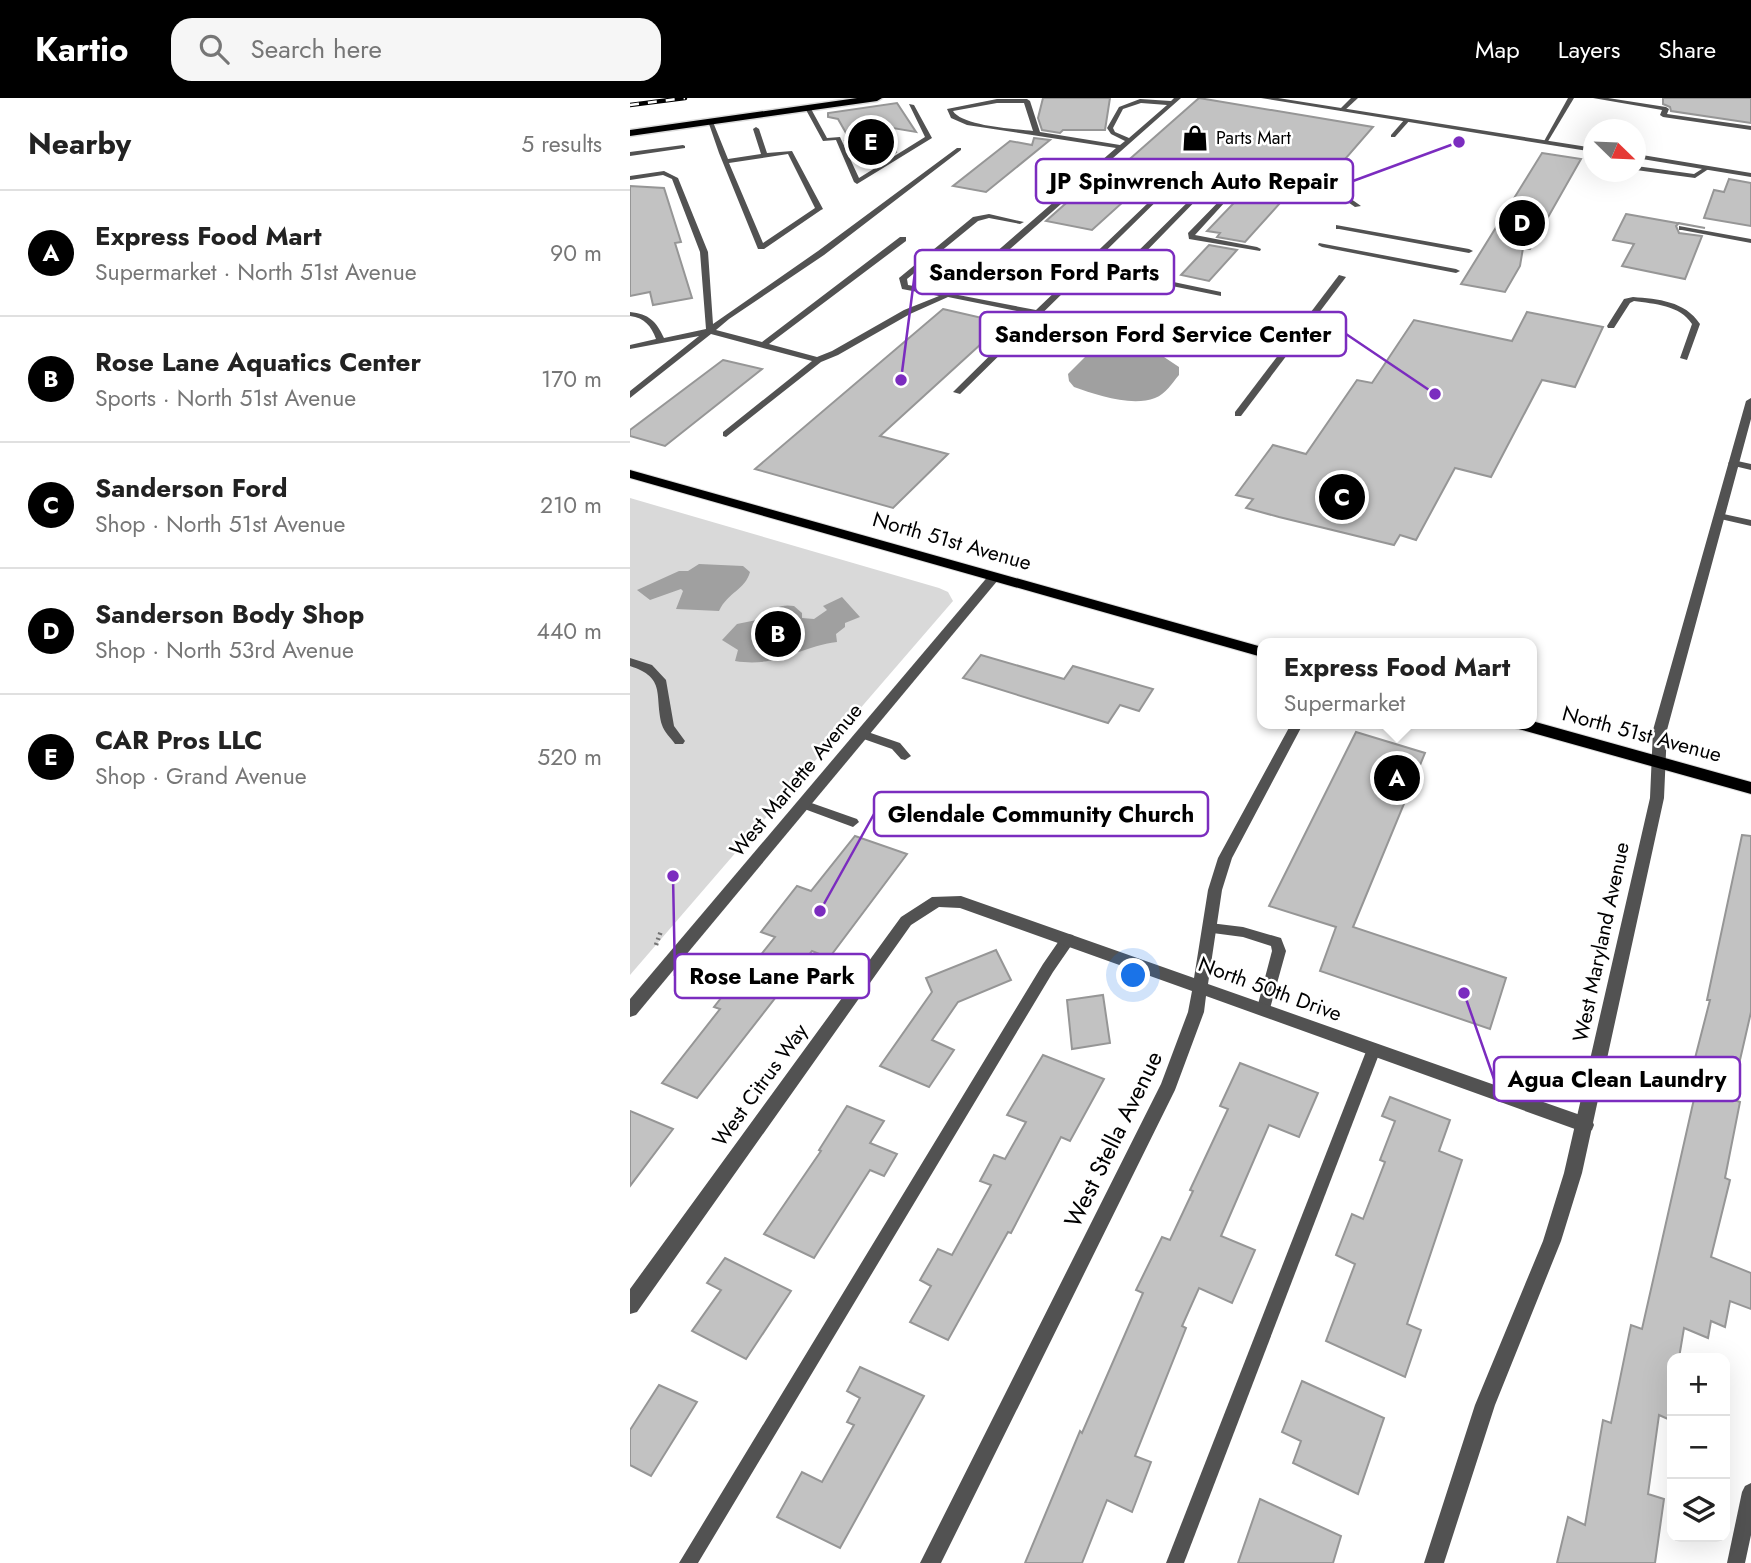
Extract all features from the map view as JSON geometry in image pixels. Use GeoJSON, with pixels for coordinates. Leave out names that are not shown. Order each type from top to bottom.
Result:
{"type":"FeatureCollection","features":[{"type":"Feature","properties":{"kind":"highway"},"geometry":{"type":"LineString","coordinates":[[630,122],[801,98]]}},
{"type":"Feature","properties":{"kind":"highway"},"geometry":{"type":"LineString","coordinates":[[630,133],[877,98]]}},
{"type":"Feature","properties":{"kind":"main road","name":"North 51st Avenue"},"geometry":{"type":"LineString","coordinates":[[630,474],[1257,651]]}},
{"type":"Feature","properties":{"kind":"main road","name":"North 51st Avenue"},"geometry":{"type":"LineString","coordinates":[[1537,729],[1751,788]]}},
{"type":"Feature","properties":{"kind":"street"},"geometry":{"type":"LineString","coordinates":[[1265,98],[1583,148]]}},
{"type":"Feature","properties":{"kind":"street"},"geometry":{"type":"LineString","coordinates":[[1646,158],[1751,175]]}},
{"type":"Feature","properties":{"kind":"street","name":"West Maryland Avenue"},"geometry":{"type":"LineString","coordinates":[[1434,1563],[1485,1405],[1552,1241],[1586,1125],[1618,965],[1657,798],[1660,730],[1733,463],[1747,433],[1751,401]]}},
{"type":"Feature","properties":{"kind":"street","name":"West Marlette Avenue"},"geometry":{"type":"LineString","coordinates":[[630,1010],[994,577]]}},
{"type":"Feature","properties":{"kind":"street","name":"West Stella Avenue"},"geometry":{"type":"LineString","coordinates":[[930,1563],[1169,1085],[1196,1012],[1216,890],[1225,858],[1294,729]]}},
{"type":"Feature","properties":{"kind":"street","name":"North 50th Drive"},"geometry":{"type":"LineString","coordinates":[[937,901],[961,902],[1586,1125]]}},
{"type":"Feature","properties":{"kind":"street","name":"West Citrus Way"},"geometry":{"type":"LineString","coordinates":[[630,1305],[906,921],[937,901]]}},
{"type":"Feature","properties":{"kind":"lane"},"geometry":{"type":"LineString","coordinates":[[1342,110],[1354,98]]}},
{"type":"Feature","properties":{"kind":"lane"},"geometry":{"type":"LineString","coordinates":[[1545,142],[1571,98]]}},
{"type":"Feature","properties":{"kind":"lane"},"geometry":{"type":"LineString","coordinates":[[1596,98],[1637,101],[1666,109],[1663,115],[1751,128]]}},
{"type":"Feature","properties":{"kind":"lane"},"geometry":{"type":"LineString","coordinates":[[1129,140],[1113,133],[1110,128],[1121,108],[1140,100],[1175,101]]}},
{"type":"Feature","properties":{"kind":"lane"},"geometry":{"type":"LineString","coordinates":[[1037,133],[1027,101],[998,101],[959,106],[949,110],[954,117],[967,123],[1121,147]]}},
{"type":"Feature","properties":{"kind":"lane"},"geometry":{"type":"LineString","coordinates":[[726,435],[818,360],[907,312],[947,295],[990,262],[1175,101]]}},
{"type":"Feature","properties":{"kind":"lane"},"geometry":{"type":"LineString","coordinates":[[808,108],[825,140],[838,138],[857,182],[929,138],[911,105]]}},
{"type":"Feature","properties":{"kind":"lane"},"geometry":{"type":"LineString","coordinates":[[1393,136],[1407,120]]}},
{"type":"Feature","properties":{"kind":"lane"},"geometry":{"type":"LineString","coordinates":[[710,122],[761,247],[819,209],[790,152],[726,161]]}},
{"type":"Feature","properties":{"kind":"lane"},"geometry":{"type":"LineString","coordinates":[[756,129],[765,156]]}},
{"type":"Feature","properties":{"kind":"lane"},"geometry":{"type":"LineString","coordinates":[[630,154],[682,146]]}},
{"type":"Feature","properties":{"kind":"lane"},"geometry":{"type":"LineString","coordinates":[[630,395],[726,317],[821,253],[960,149]]}},
{"type":"Feature","properties":{"kind":"lane"},"geometry":{"type":"LineString","coordinates":[[1646,170],[1688,177],[1701,174],[1707,168]]}},
{"type":"Feature","properties":{"kind":"lane"},"geometry":{"type":"LineString","coordinates":[[630,178],[664,173],[675,178],[704,252],[710,331]]}},
{"type":"Feature","properties":{"kind":"lane"},"geometry":{"type":"LineString","coordinates":[[957,392],[1174,181],[1198,173],[1347,198],[1357,206]]}},
{"type":"Feature","properties":{"kind":"lane"},"geometry":{"type":"LineString","coordinates":[[1218,294],[1121,273],[1210,183],[1233,187],[1233,190],[1191,235],[1257,249]]}},
{"type":"Feature","properties":{"kind":"lane"},"geometry":{"type":"LineString","coordinates":[[1020,222],[989,216],[976,219],[903,278],[905,287],[1037,313]]}},
{"type":"Feature","properties":{"kind":"lane"},"geometry":{"type":"LineString","coordinates":[[1339,227],[1469,251]]}},
{"type":"Feature","properties":{"kind":"lane"},"geometry":{"type":"LineString","coordinates":[[1682,228],[1751,241]]}},
{"type":"Feature","properties":{"kind":"lane"},"geometry":{"type":"LineString","coordinates":[[762,346],[903,239]]}},
{"type":"Feature","properties":{"kind":"lane"},"geometry":{"type":"LineString","coordinates":[[1322,245],[1456,271]]}},
{"type":"Feature","properties":{"kind":"lane"},"geometry":{"type":"LineString","coordinates":[[1238,414],[1342,277]]}},
{"type":"Feature","properties":{"kind":"lane"},"geometry":{"type":"LineString","coordinates":[[1611,326],[1627,301],[1633,299],[1672,306],[1687,312],[1696,324],[1685,358]]}},
{"type":"Feature","properties":{"kind":"lane"},"geometry":{"type":"LineString","coordinates":[[630,314],[648,317],[654,322],[661,341]]}},
{"type":"Feature","properties":{"kind":"lane"},"geometry":{"type":"LineString","coordinates":[[630,347],[710,331],[818,360]]}},
{"type":"Feature","properties":{"kind":"lane"},"geometry":{"type":"LineString","coordinates":[[1733,463],[1751,467]]}},
{"type":"Feature","properties":{"kind":"lane"},"geometry":{"type":"LineString","coordinates":[[1719,516],[1751,523]]}},
{"type":"Feature","properties":{"kind":"lane"},"geometry":{"type":"LineString","coordinates":[[630,662],[648,668],[662,683],[668,727],[679,741]]}},
{"type":"Feature","properties":{"kind":"lane"},"geometry":{"type":"LineString","coordinates":[[862,734],[896,746],[905,756]]}},
{"type":"Feature","properties":{"kind":"lane"},"geometry":{"type":"LineString","coordinates":[[803,804],[853,822]]}},
{"type":"Feature","properties":{"kind":"lane"},"geometry":{"type":"LineString","coordinates":[[1210,928],[1244,932],[1276,942],[1279,951],[1264,1008]]}},
{"type":"Feature","properties":{"kind":"lane"},"geometry":{"type":"LineString","coordinates":[[688,1563],[1068,939]]}},
{"type":"Feature","properties":{"kind":"lane"},"geometry":{"type":"LineString","coordinates":[[1175,1563],[1374,1049]]}},
{"type":"Feature","properties":{"kind":"lane"},"geometry":{"type":"LineString","coordinates":[[1736,1563],[1751,1493]]}},
{"type":"Feature","properties":{"kind":"path"},"geometry":{"type":"LineString","coordinates":[[652,951],[659,942],[658,934],[661,931]]}},
{"type":"Feature","properties":{"kind":"shaded area"},"geometry":{"type":"Polygon","coordinates":[[[1108,346],[1161,355],[1179,367],[1179,375],[1162,394],[1146,400],[1125,401],[1074,387],[1068,374],[1088,354],[1108,346]]]}},
{"type":"Feature","properties":{"kind":"shaded area"},"geometry":{"type":"Polygon","coordinates":[[[630,498],[939,588],[948,592],[953,601],[630,975],[630,498]]]}},
{"type":"Feature","properties":{"kind":"shaded area"},"geometry":{"type":"Polygon","coordinates":[[[699,564],[743,566],[750,572],[748,578],[719,611],[676,609],[683,591],[681,589],[650,600],[637,590],[679,571],[688,571],[699,564]]]}},
{"type":"Feature","properties":{"kind":"shaded area"},"geometry":{"type":"Polygon","coordinates":[[[842,597],[860,617],[845,623],[845,627],[836,634],[837,642],[764,662],[750,662],[735,661],[738,650],[722,640],[737,624],[767,618],[771,611],[778,607],[794,606],[802,613],[802,618],[814,619],[827,610],[823,606],[842,597]]]}},
{"type":"Feature","properties":{"kind":"building"},"geometry":{"type":"Polygon","coordinates":[[[1043,98],[1110,98],[1105,130],[1063,130],[1060,133],[1042,130],[1038,118],[1043,98]]]}},
{"type":"Feature","properties":{"kind":"building"},"geometry":{"type":"Polygon","coordinates":[[[1199,98],[1373,127],[1327,180],[1305,176],[1297,185],[1185,162],[1161,185],[1145,182],[1092,230],[1046,221],[1100,173],[1098,187],[1199,98]]]}},
{"type":"Feature","properties":{"kind":"building"},"geometry":{"type":"Polygon","coordinates":[[[1663,98],[1751,98],[1751,123],[1671,111],[1670,107],[1663,104],[1663,98]]]}},
{"type":"Feature","properties":{"kind":"building"},"geometry":{"type":"Polygon","coordinates":[[[897,103],[916,132],[881,126],[896,152],[887,157],[855,162],[845,141],[850,140],[838,119],[828,117],[828,113],[897,103]]]}},
{"type":"Feature","properties":{"kind":"building"},"geometry":{"type":"Polygon","coordinates":[[[1034,138],[1050,140],[986,192],[953,186],[1010,141],[1032,145],[1034,138]]]}},
{"type":"Feature","properties":{"kind":"building"},"geometry":{"type":"Polygon","coordinates":[[[1542,153],[1581,159],[1530,249],[1523,248],[1520,266],[1505,292],[1461,284],[1542,153]]]}},
{"type":"Feature","properties":{"kind":"building"},"geometry":{"type":"Polygon","coordinates":[[[1729,179],[1751,183],[1751,226],[1704,218],[1714,190],[1724,192],[1729,179]]]}},
{"type":"Feature","properties":{"kind":"building"},"geometry":{"type":"Polygon","coordinates":[[[630,186],[664,188],[681,242],[675,243],[692,298],[653,305],[650,292],[630,296],[630,186]]]}},
{"type":"Feature","properties":{"kind":"building"},"geometry":{"type":"Polygon","coordinates":[[[1250,186],[1289,193],[1245,242],[1217,237],[1220,233],[1207,231],[1250,186]]]}},
{"type":"Feature","properties":{"kind":"building"},"geometry":{"type":"Polygon","coordinates":[[[1626,214],[1679,223],[1676,226],[1679,233],[1702,236],[1685,279],[1622,266],[1634,244],[1613,240],[1626,214]]]}},
{"type":"Feature","properties":{"kind":"building"},"geometry":{"type":"Polygon","coordinates":[[[1209,245],[1237,250],[1209,281],[1181,275],[1209,245]]]}},
{"type":"Feature","properties":{"kind":"building"},"geometry":{"type":"Polygon","coordinates":[[[943,309],[1004,323],[880,436],[948,454],[893,508],[755,469],[943,309]]]}},
{"type":"Feature","properties":{"kind":"building"},"geometry":{"type":"Polygon","coordinates":[[[1527,312],[1603,327],[1575,387],[1542,380],[1491,477],[1455,468],[1416,540],[1400,535],[1394,545],[1279,517],[1246,508],[1253,499],[1236,495],[1273,445],[1306,454],[1357,380],[1372,383],[1414,320],[1512,341],[1527,312]]]}},
{"type":"Feature","properties":{"kind":"building"},"geometry":{"type":"Polygon","coordinates":[[[723,360],[762,369],[665,446],[630,436],[630,430],[723,360]]]}},
{"type":"Feature","properties":{"kind":"building"},"geometry":{"type":"Polygon","coordinates":[[[981,655],[1064,679],[1073,666],[1153,689],[1139,711],[1120,705],[1108,723],[963,678],[981,655]]]}},
{"type":"Feature","properties":{"kind":"building"},"geometry":{"type":"Polygon","coordinates":[[[1356,732],[1425,753],[1353,927],[1506,978],[1490,1029],[1320,971],[1336,927],[1269,906],[1356,732]]]}},
{"type":"Feature","properties":{"kind":"building"},"geometry":{"type":"Polygon","coordinates":[[[1742,835],[1751,836],[1751,1012],[1731,1099],[1740,1102],[1725,1178],[1730,1180],[1711,1257],[1751,1273],[1751,1309],[1730,1301],[1725,1327],[1711,1321],[1708,1338],[1684,1328],[1680,1353],[1667,1353],[1667,1419],[1659,1415],[1648,1494],[1664,1499],[1655,1563],[1557,1563],[1568,1517],[1585,1525],[1603,1420],[1611,1423],[1631,1325],[1642,1329],[1701,1068],[1693,1066],[1710,1000],[1707,1000],[1742,835]]]}},
{"type":"Feature","properties":{"kind":"building"},"geometry":{"type":"Polygon","coordinates":[[[855,836],[907,854],[829,958],[812,951],[697,1098],[662,1083],[720,1009],[714,1007],[740,974],[744,976],[775,937],[761,932],[797,886],[811,891],[855,836]]]}},
{"type":"Feature","properties":{"kind":"building"},"geometry":{"type":"Polygon","coordinates":[[[996,950],[1011,980],[958,1002],[932,1040],[954,1050],[929,1087],[880,1066],[932,992],[926,978],[996,950]]]}},
{"type":"Feature","properties":{"kind":"building"},"geometry":{"type":"Polygon","coordinates":[[[1103,995],[1110,1043],[1072,1049],[1067,1000],[1103,995]]]}},
{"type":"Feature","properties":{"kind":"building"},"geometry":{"type":"Polygon","coordinates":[[[1043,1055],[1104,1079],[1070,1141],[1061,1137],[1011,1233],[1008,1232],[948,1340],[910,1322],[931,1286],[920,1280],[938,1249],[952,1255],[991,1185],[980,1181],[994,1155],[1005,1159],[1026,1122],[1007,1115],[1043,1055]]]}},
{"type":"Feature","properties":{"kind":"building"},"geometry":{"type":"Polygon","coordinates":[[[1240,1063],[1318,1093],[1299,1137],[1269,1125],[1221,1236],[1255,1250],[1232,1303],[1199,1288],[1182,1326],[1186,1328],[1135,1456],[1151,1462],[1132,1512],[1107,1500],[1082,1563],[1025,1563],[1080,1431],[1082,1433],[1143,1293],[1136,1290],[1162,1237],[1170,1240],[1193,1191],[1190,1190],[1228,1109],[1220,1106],[1240,1063]]]}},
{"type":"Feature","properties":{"kind":"building"},"geometry":{"type":"Polygon","coordinates":[[[1390,1097],[1450,1120],[1439,1151],[1462,1160],[1407,1324],[1421,1330],[1405,1377],[1326,1341],[1355,1264],[1336,1255],[1352,1214],[1363,1219],[1385,1162],[1380,1160],[1395,1121],[1382,1116],[1390,1097]]]}},
{"type":"Feature","properties":{"kind":"building"},"geometry":{"type":"Polygon","coordinates":[[[847,1106],[884,1121],[870,1143],[897,1154],[884,1176],[870,1170],[814,1258],[764,1234],[821,1151],[819,1150],[847,1106]]]}},
{"type":"Feature","properties":{"kind":"building"},"geometry":{"type":"Polygon","coordinates":[[[630,1111],[673,1129],[630,1186],[630,1111]]]}},
{"type":"Feature","properties":{"kind":"building"},"geometry":{"type":"Polygon","coordinates":[[[725,1258],[791,1291],[746,1359],[692,1331],[721,1290],[707,1283],[725,1258]]]}},
{"type":"Feature","properties":{"kind":"building"},"geometry":{"type":"Polygon","coordinates":[[[860,1367],[924,1396],[840,1548],[777,1517],[802,1472],[822,1482],[854,1425],[847,1422],[860,1398],[847,1391],[860,1367]]]}},
{"type":"Feature","properties":{"kind":"building"},"geometry":{"type":"Polygon","coordinates":[[[1302,1381],[1384,1418],[1358,1494],[1293,1463],[1301,1441],[1282,1432],[1302,1381]]]}},
{"type":"Feature","properties":{"kind":"building"},"geometry":{"type":"Polygon","coordinates":[[[659,1385],[697,1402],[651,1476],[630,1465],[630,1430],[659,1385]]]}},
{"type":"Feature","properties":{"kind":"building"},"geometry":{"type":"Polygon","coordinates":[[[1260,1499],[1341,1536],[1333,1563],[1238,1563],[1260,1499]]]}},
{"type":"Feature","properties":{"kind":"railway"},"geometry":{"type":"LineString","coordinates":[[630,105],[685,98]]}},
{"type":"Feature","properties":{"kind":"place","name":"Parts Mart"},"geometry":{"type":"Point","coordinates":[1195,138]}},
{"type":"Feature","properties":{"kind":"place","name":"CAR Pros LLC"},"geometry":{"type":"Point","coordinates":[871,142]}},
{"type":"Feature","properties":{"kind":"place","name":"JP Spinwrench Auto Repair"},"geometry":{"type":"Point","coordinates":[1459,142]}},
{"type":"Feature","properties":{"kind":"place","name":"Sanderson Body Shop"},"geometry":{"type":"Point","coordinates":[1522,223]}},
{"type":"Feature","properties":{"kind":"place","name":"Sanderson Ford Parts"},"geometry":{"type":"Point","coordinates":[901,380]}},
{"type":"Feature","properties":{"kind":"place","name":"Sanderson Ford Service Center"},"geometry":{"type":"Point","coordinates":[1435,394]}},
{"type":"Feature","properties":{"kind":"place","name":"Sanderson Ford"},"geometry":{"type":"Point","coordinates":[1342,497]}},
{"type":"Feature","properties":{"kind":"place","name":"Rose Lane Aquatics Center"},"geometry":{"type":"Point","coordinates":[778,634]}},
{"type":"Feature","properties":{"kind":"place","name":"Express Food Mart"},"geometry":{"type":"Point","coordinates":[1397,778]}},
{"type":"Feature","properties":{"kind":"place","name":"Rose Lane Park"},"geometry":{"type":"Point","coordinates":[673,876]}},
{"type":"Feature","properties":{"kind":"place","name":"Glendale Community Church"},"geometry":{"type":"Point","coordinates":[820,911]}},
{"type":"Feature","properties":{"kind":"place","name":"Agua Clean Laundry"},"geometry":{"type":"Point","coordinates":[1464,993]}}]}
